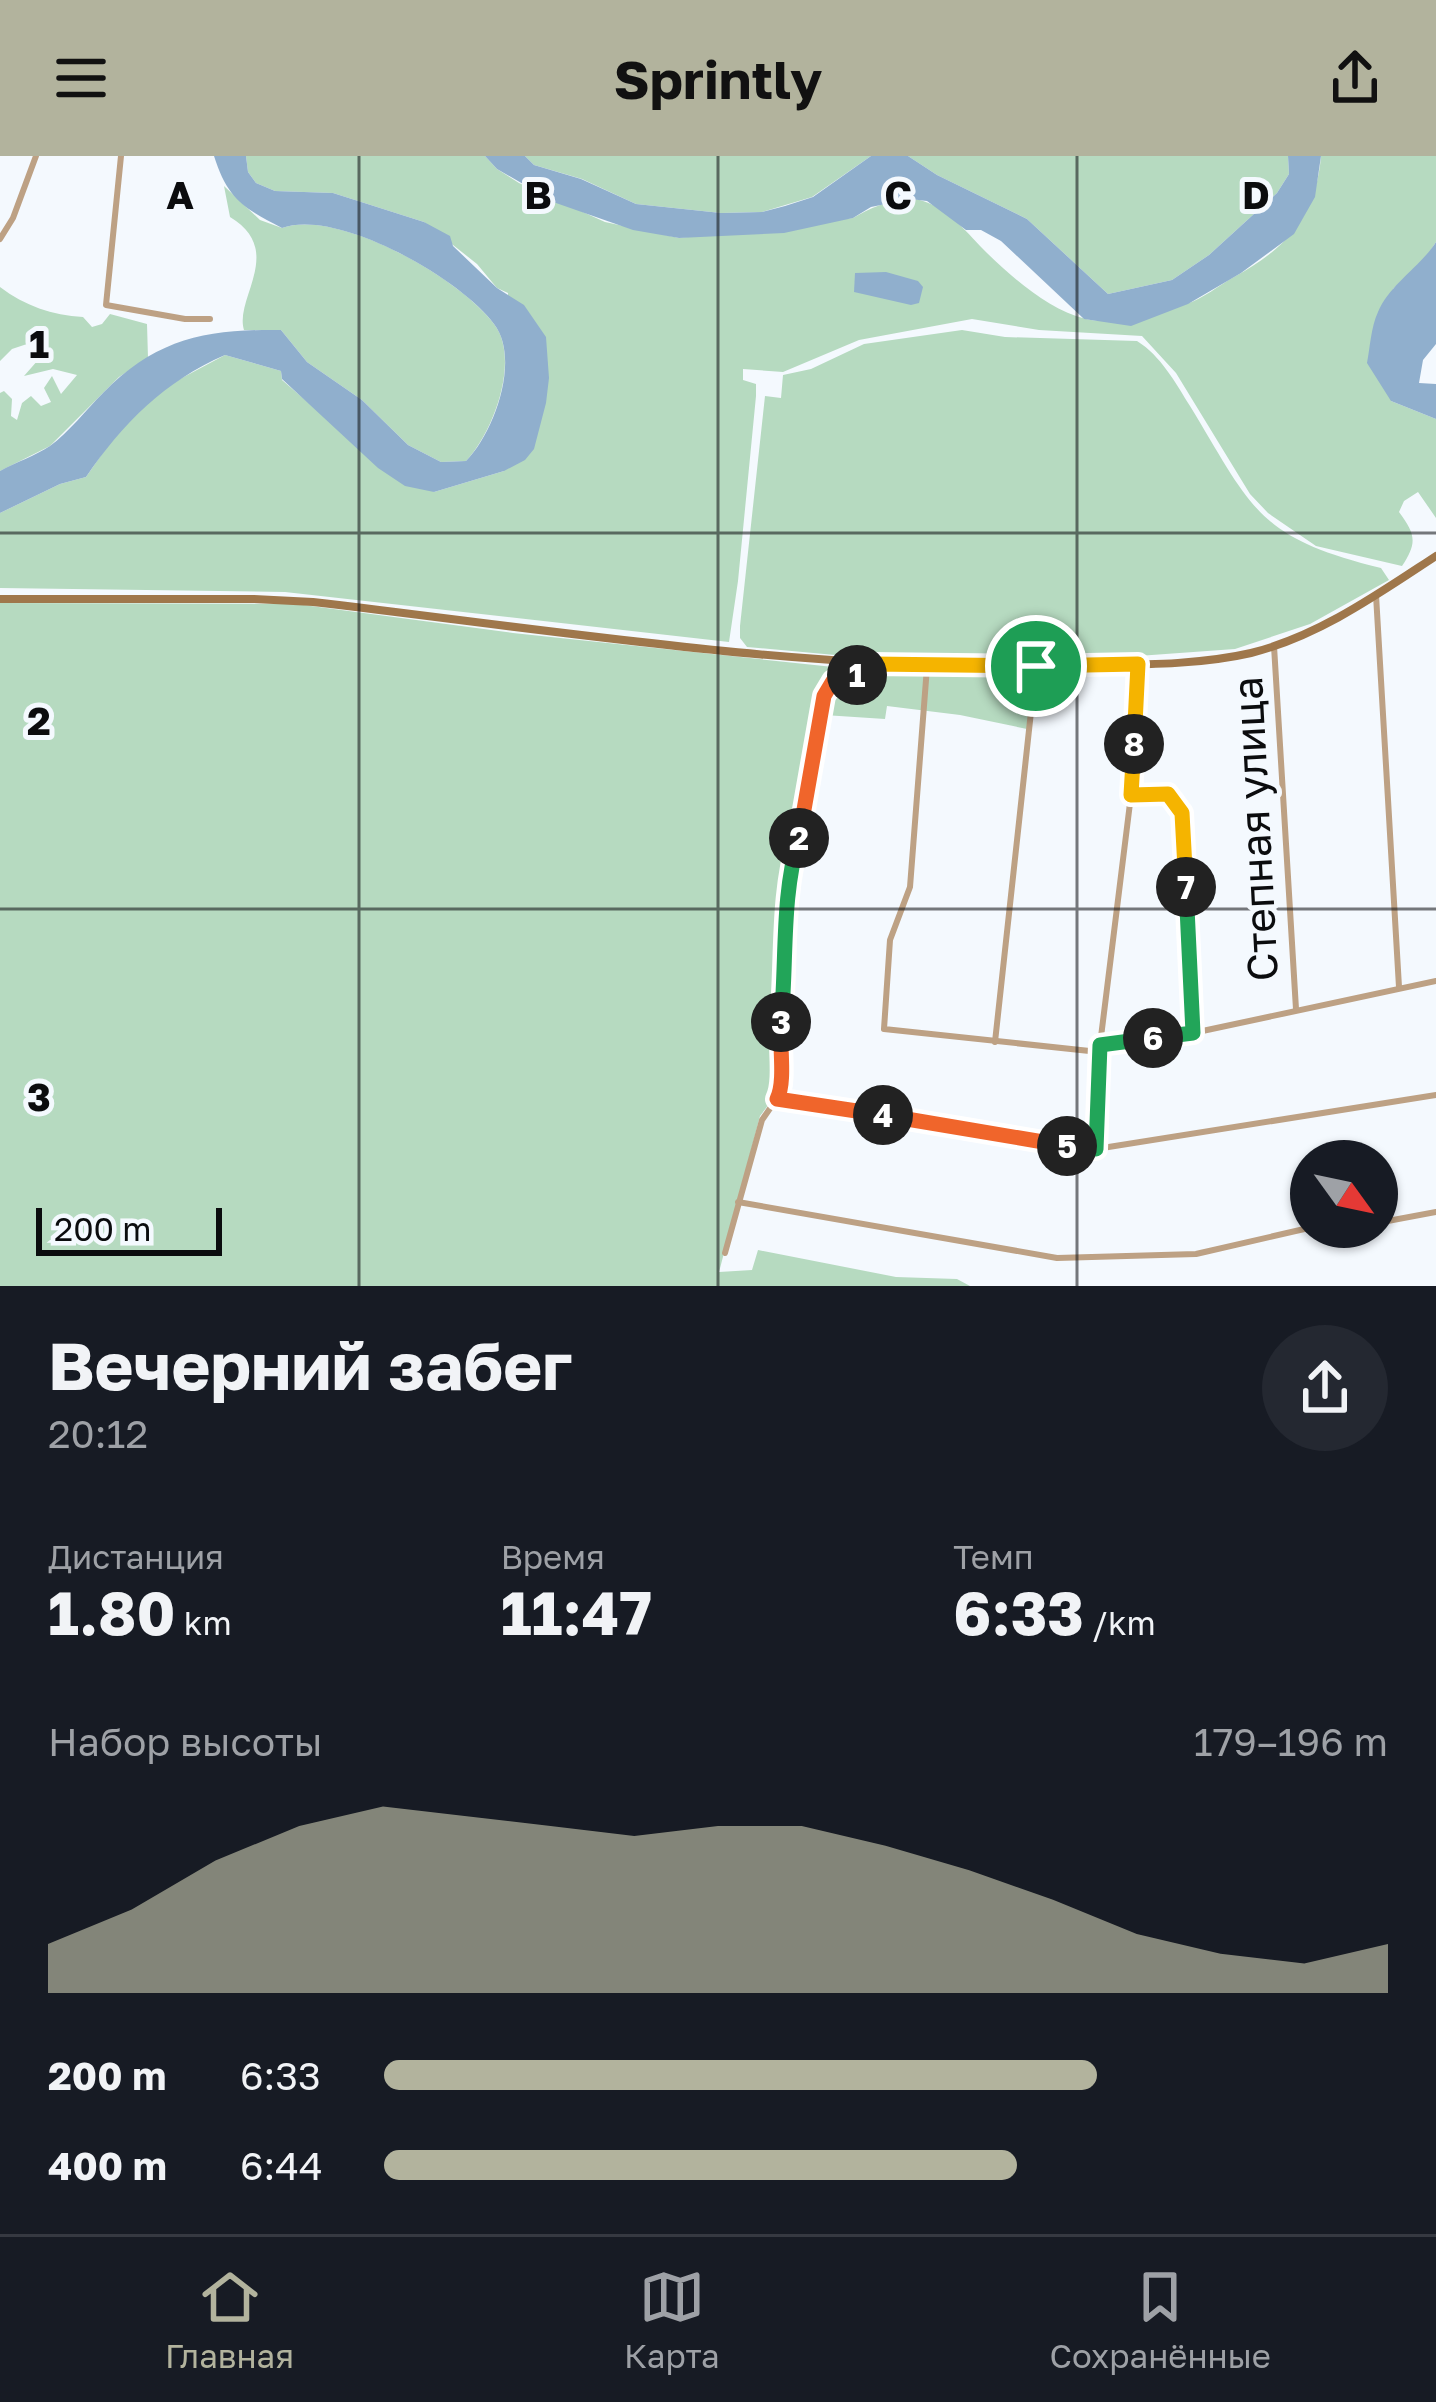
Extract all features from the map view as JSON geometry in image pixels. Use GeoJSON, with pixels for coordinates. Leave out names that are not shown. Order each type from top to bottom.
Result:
{"type":"FeatureCollection","features":[{"type":"Feature","properties":{"kind":"main road"},"geometry":{"type":"LineString","coordinates":[[0,598],[314,602],[872,664],[1138,664],[1223,658],[1274,646],[1337,618],[1436,556]]}},
{"type":"Feature","properties":{"kind":"street"},"geometry":{"type":"LineString","coordinates":[[0,239],[14,218],[36,156]]}},
{"type":"Feature","properties":{"kind":"street"},"geometry":{"type":"LineString","coordinates":[[121,156],[106,305],[210,320]]}},
{"type":"Feature","properties":{"kind":"street"},"geometry":{"type":"LineString","coordinates":[[1376,595],[1399,987]]}},
{"type":"Feature","properties":{"kind":"street","name":"Степная улица"},"geometry":{"type":"LineString","coordinates":[[1274,646],[1296,1009]]}},
{"type":"Feature","properties":{"kind":"street"},"geometry":{"type":"LineString","coordinates":[[725,1253],[762,1120],[777,1099],[783,1079],[778,1061],[786,991],[787,904],[824,696],[833,681],[869,673],[872,664]]}},
{"type":"Feature","properties":{"kind":"street"},"geometry":{"type":"LineString","coordinates":[[1096,1149],[1099,1048],[1131,795],[1138,664]]}},
{"type":"Feature","properties":{"kind":"street"},"geometry":{"type":"LineString","coordinates":[[995,1042],[1036,666]]}},
{"type":"Feature","properties":{"kind":"street"},"geometry":{"type":"LineString","coordinates":[[927,667],[910,887],[890,940],[884,1029],[1099,1048],[1193,1033],[1436,981]]}},
{"type":"Feature","properties":{"kind":"street"},"geometry":{"type":"LineString","coordinates":[[1131,795],[1168,794],[1182,813],[1193,1033]]}},
{"type":"Feature","properties":{"kind":"street"},"geometry":{"type":"LineString","coordinates":[[777,1099],[1096,1149],[1436,1094]]}},
{"type":"Feature","properties":{"kind":"street"},"geometry":{"type":"LineString","coordinates":[[738,1202],[1057,1258],[1196,1254],[1290,1232]]}},
{"type":"Feature","properties":{"kind":"street"},"geometry":{"type":"LineString","coordinates":[[1398,1218],[1436,1212]]}},
{"type":"Feature","properties":{"kind":"green space"},"geometry":{"type":"Polygon","coordinates":[[[246,156],[485,156],[519,183],[605,222],[679,238],[853,218],[887,203],[914,199],[950,216],[1046,301],[1072,315],[1108,320],[1192,302],[1269,254],[1305,213],[1321,156],[1436,156],[1436,242],[1393,289],[1391,401],[1436,419],[1436,518],[1418,492],[1404,501],[1399,512],[1412,538],[1402,566],[1316,546],[1268,513],[1250,494],[1176,373],[1142,336],[1039,330],[972,319],[859,340],[783,372],[743,369],[743,380],[756,384],[756,396],[729,642],[285,592],[0,588],[0,513],[86,477],[118,431],[165,387],[225,355],[281,371],[282,380],[333,424],[434,492],[504,471],[508,293],[424,222],[333,193],[275,191],[256,183],[248,172],[246,156]]]}},
{"type":"Feature","properties":{"kind":"green space"},"geometry":{"type":"Polygon","coordinates":[[[525,156],[871,156],[812,197],[762,212],[721,213],[636,204],[582,179],[534,165],[525,156]]]}},
{"type":"Feature","properties":{"kind":"green space"},"geometry":{"type":"Polygon","coordinates":[[[908,156],[1288,156],[1289,174],[1277,193],[1209,255],[1172,280],[1108,294],[1027,219],[908,156]]]}},
{"type":"Feature","properties":{"kind":"green space"},"geometry":{"type":"Polygon","coordinates":[[[224,186],[260,220],[282,228],[306,224],[334,228],[396,251],[454,287],[494,324],[505,356],[500,395],[486,433],[466,461],[441,462],[408,445],[362,400],[307,362],[281,330],[244,330],[256,259],[254,244],[230,217],[224,186]]]}},
{"type":"Feature","properties":{"kind":"green space"},"geometry":{"type":"Polygon","coordinates":[[[0,287],[39,308],[83,317],[92,327],[110,314],[147,324],[148,358],[119,377],[50,446],[0,471],[0,393],[12,399],[11,416],[17,420],[22,403],[31,396],[41,406],[51,402],[44,388],[52,376],[61,394],[77,375],[53,369],[24,376],[46,351],[30,343],[12,349],[0,361],[0,287]]]}},
{"type":"Feature","properties":{"kind":"green space"},"geometry":{"type":"Polygon","coordinates":[[[962,330],[1005,337],[1137,341],[1167,370],[1262,514],[1308,544],[1381,568],[1389,580],[1310,624],[1235,649],[1124,657],[889,660],[747,647],[740,638],[740,626],[765,396],[781,398],[783,375],[811,369],[864,344],[962,330]]]}},
{"type":"Feature","properties":{"kind":"green space"},"geometry":{"type":"Polygon","coordinates":[[[0,603],[296,604],[513,633],[862,670],[1034,669],[1027,729],[887,706],[885,719],[824,715],[817,798],[796,864],[782,951],[779,1091],[760,1116],[719,1272],[752,1270],[758,1250],[896,1277],[957,1279],[970,1286],[0,1286],[0,603]]]}},
{"type":"Feature","properties":{"kind":"water"},"geometry":{"type":"Polygon","coordinates":[[[214,156],[246,156],[248,172],[256,183],[275,191],[333,193],[424,222],[450,236],[453,246],[497,288],[524,305],[546,337],[549,378],[534,449],[525,460],[434,492],[405,486],[378,468],[282,379],[281,371],[225,355],[183,377],[147,405],[86,477],[0,513],[0,471],[50,446],[143,360],[206,335],[281,330],[307,362],[362,400],[408,445],[441,462],[466,461],[486,433],[501,395],[505,356],[494,324],[478,306],[427,269],[365,238],[334,228],[282,228],[257,214],[232,193],[214,156]]]}},
{"type":"Feature","properties":{"kind":"water"},"geometry":{"type":"Polygon","coordinates":[[[485,156],[525,156],[534,165],[581,179],[636,204],[721,213],[785,206],[813,197],[871,156],[908,156],[1027,219],[1108,294],[1172,280],[1209,255],[1277,193],[1289,174],[1288,156],[1321,156],[1315,197],[1294,234],[1188,304],[1131,326],[1084,319],[1001,241],[981,230],[966,230],[927,201],[910,199],[871,207],[853,218],[784,233],[679,238],[633,230],[556,203],[497,169],[485,156]]]}},
{"type":"Feature","properties":{"kind":"water"},"geometry":{"type":"Polygon","coordinates":[[[1436,242],[1436,344],[1423,360],[1419,383],[1436,384],[1436,419],[1391,401],[1367,363],[1383,302],[1436,242]]]}},
{"type":"Feature","properties":{"kind":"water"},"geometry":{"type":"Polygon","coordinates":[[[886,272],[918,281],[923,287],[919,303],[854,292],[855,273],[886,272]]]}},
{"type":"Feature","properties":{"kind":"route"},"geometry":{"type":"LineString","coordinates":[[872,664],[1036,666],[1138,664],[1131,795],[1168,794],[1182,813],[1193,1033],[1100,1045],[1096,1149],[777,1099],[783,1079],[778,1061],[786,991],[787,904],[824,696],[833,681],[869,673],[872,664]]}}]}
